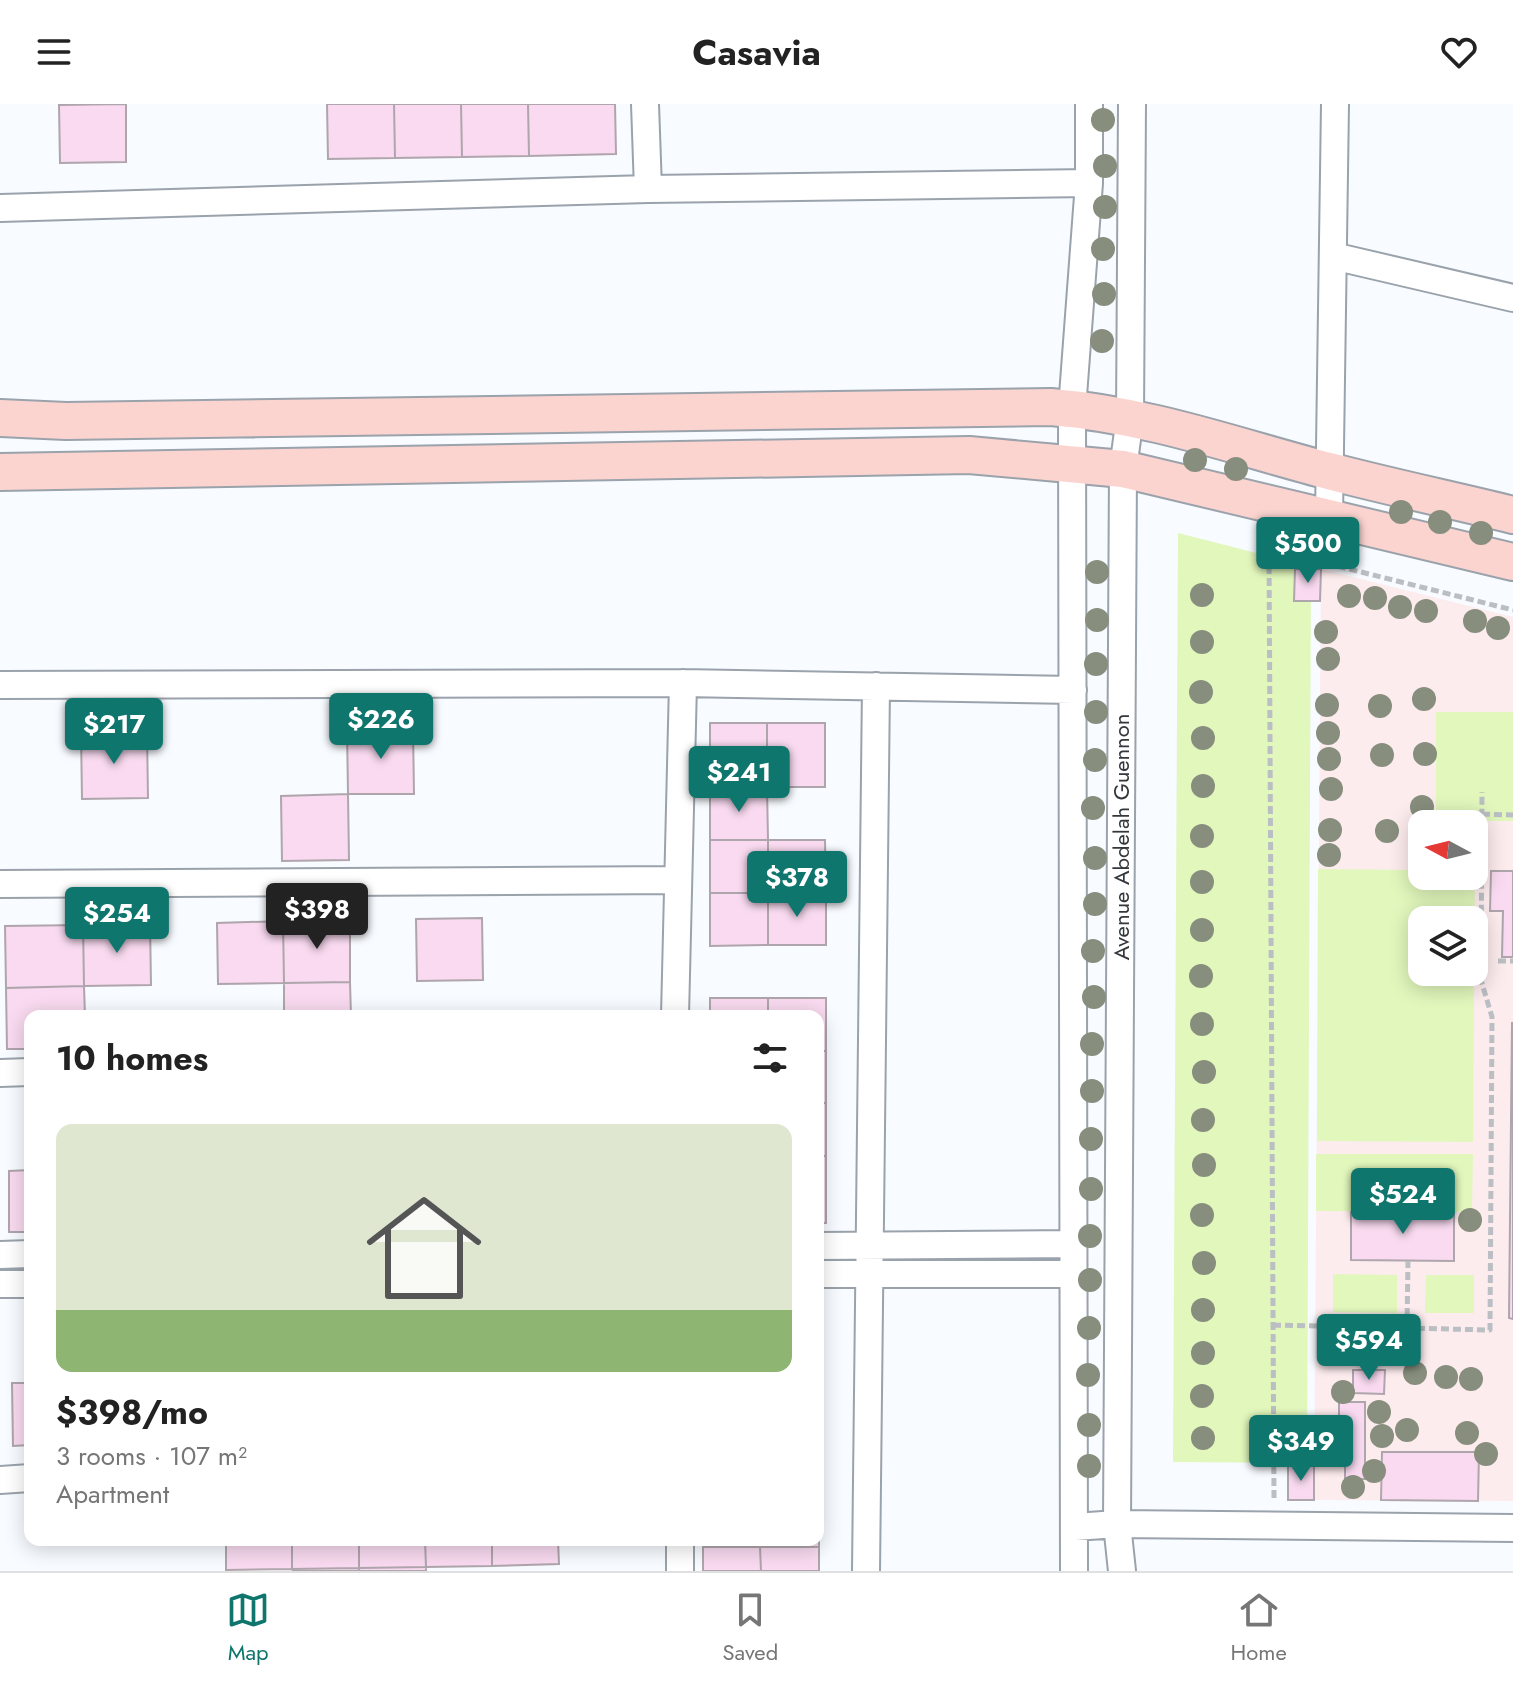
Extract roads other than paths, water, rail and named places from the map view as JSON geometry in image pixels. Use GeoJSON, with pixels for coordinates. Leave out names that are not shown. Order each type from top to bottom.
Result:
{"type":"FeatureCollection","features":[{"type":"Feature","properties":{"kind":"main road"},"geometry":{"type":"LineString","coordinates":[[0,418],[66,421],[875,407],[1072,409],[1130,417],[1330,471],[1513,515]]}},
{"type":"Feature","properties":{"kind":"main road"},"geometry":{"type":"LineString","coordinates":[[0,472],[969,455],[1123,469],[1513,562]]}},
{"type":"Feature","properties":{"kind":"street"},"geometry":{"type":"LineString","coordinates":[[645,104],[648,189]]}},
{"type":"Feature","properties":{"kind":"street"},"geometry":{"type":"LineString","coordinates":[[1074,1571],[1072,409],[1089,183],[1089,104]]}},
{"type":"Feature","properties":{"kind":"street","name":"Avenue Abdelah Guennon"},"geometry":{"type":"LineString","coordinates":[[1122,1571],[1117,1524],[1123,469],[1130,417],[1132,104]]}},
{"type":"Feature","properties":{"kind":"street"},"geometry":{"type":"LineString","coordinates":[[1329,516],[1335,104]]}},
{"type":"Feature","properties":{"kind":"street"},"geometry":{"type":"LineString","coordinates":[[0,208],[648,189],[1089,183]]}},
{"type":"Feature","properties":{"kind":"street"},"geometry":{"type":"LineString","coordinates":[[1333,256],[1513,298]]}},
{"type":"Feature","properties":{"kind":"street"},"geometry":{"type":"LineString","coordinates":[[0,685],[683,683],[1073,690]]}},
{"type":"Feature","properties":{"kind":"street"},"geometry":{"type":"LineString","coordinates":[[675,1010],[683,683]]}},
{"type":"Feature","properties":{"kind":"street"},"geometry":{"type":"LineString","coordinates":[[866,1571],[876,686]]}},
{"type":"Feature","properties":{"kind":"street"},"geometry":{"type":"LineString","coordinates":[[0,884],[678,880]]}},
{"type":"Feature","properties":{"kind":"street"},"geometry":{"type":"LineString","coordinates":[[0,1073],[24,1072]]}},
{"type":"Feature","properties":{"kind":"street"},"geometry":{"type":"LineString","coordinates":[[824,1246],[1072,1244]]}},
{"type":"Feature","properties":{"kind":"street"},"geometry":{"type":"LineString","coordinates":[[0,1255],[24,1254]]}},
{"type":"Feature","properties":{"kind":"street"},"geometry":{"type":"LineString","coordinates":[[824,1274],[1072,1274]]}},
{"type":"Feature","properties":{"kind":"street"},"geometry":{"type":"LineString","coordinates":[[0,1284],[24,1284]]}},
{"type":"Feature","properties":{"kind":"street"},"geometry":{"type":"LineString","coordinates":[[0,1480],[24,1478]]}},
{"type":"Feature","properties":{"kind":"street"},"geometry":{"type":"LineString","coordinates":[[1075,1527],[1117,1524],[1513,1528]]}},
{"type":"Feature","properties":{"kind":"street"},"geometry":{"type":"LineString","coordinates":[[680,1546],[680,1571]]}}]}
